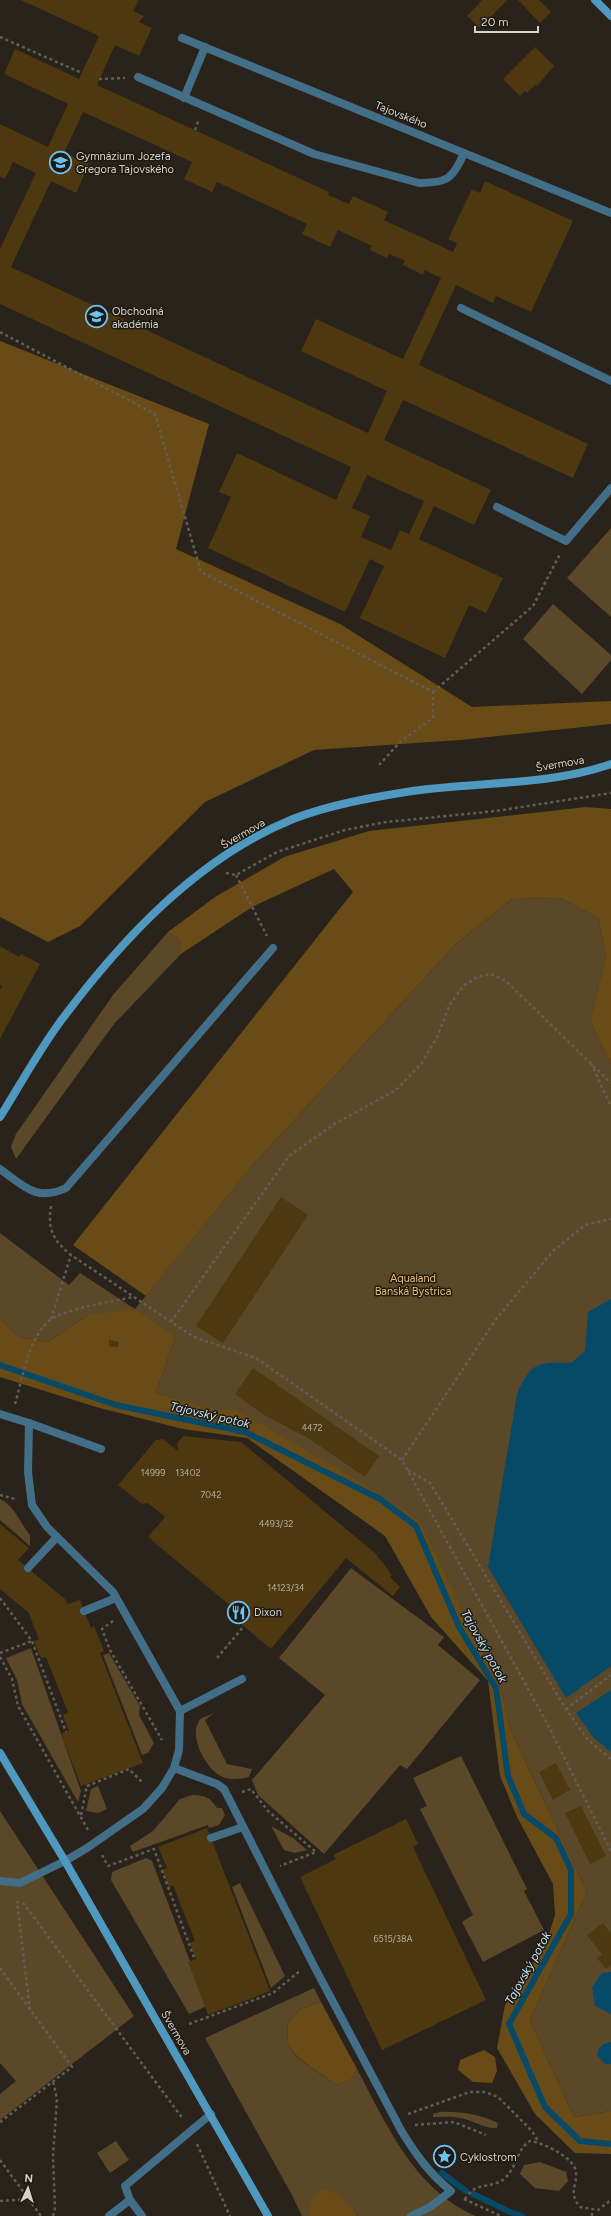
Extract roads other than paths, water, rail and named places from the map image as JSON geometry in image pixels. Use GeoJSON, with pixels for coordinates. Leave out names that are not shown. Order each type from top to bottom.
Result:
{"type":"FeatureCollection","features":[{"type":"Feature","properties":{"kind":"street"},"geometry":{"type":"LineString","coordinates":[[595,0],[611,16]]}},
{"type":"Feature","properties":{"kind":"street","name":"Tajovského"},"geometry":{"type":"LineString","coordinates":[[182,38],[611,213]]}},
{"type":"Feature","properties":{"kind":"street"},"geometry":{"type":"LineString","coordinates":[[184,98],[205,47]]}},
{"type":"Feature","properties":{"kind":"street"},"geometry":{"type":"LineString","coordinates":[[138,77],[314,154],[419,183],[437,183],[449,179],[457,170],[464,153]]}},
{"type":"Feature","properties":{"kind":"street"},"geometry":{"type":"LineString","coordinates":[[461,308],[611,381]]}},
{"type":"Feature","properties":{"kind":"street"},"geometry":{"type":"LineString","coordinates":[[497,507],[566,541],[611,488]]}},
{"type":"Feature","properties":{"kind":"street","name":"Švermova"},"geometry":{"type":"LineString","coordinates":[[0,1117],[60,1022],[106,965],[149,918],[208,869],[260,835],[293,819],[317,811],[407,792],[548,779],[611,764]]}},
{"type":"Feature","properties":{"kind":"street"},"geometry":{"type":"LineString","coordinates":[[0,1169],[26,1188],[40,1195],[53,1194],[66,1188],[273,948]]}},
{"type":"Feature","properties":{"kind":"street"},"geometry":{"type":"LineString","coordinates":[[0,1414],[101,1449]]}},
{"type":"Feature","properties":{"kind":"street"},"geometry":{"type":"LineString","coordinates":[[0,1881],[20,1883],[65,1861],[87,1848],[143,1809],[162,1788],[174,1768],[179,1750],[180,1711],[113,1592],[47,1527],[32,1505],[28,1472],[29,1424]]}},
{"type":"Feature","properties":{"kind":"street"},"geometry":{"type":"LineString","coordinates":[[28,1568],[57,1537]]}},
{"type":"Feature","properties":{"kind":"street"},"geometry":{"type":"LineString","coordinates":[[84,1611],[116,1598]]}},
{"type":"Feature","properties":{"kind":"street"},"geometry":{"type":"LineString","coordinates":[[180,1711],[242,1679]]}},
{"type":"Feature","properties":{"kind":"street","name":"Švermova"},"geometry":{"type":"LineString","coordinates":[[0,1753],[65,1861],[211,2114],[266,2213]]}},
{"type":"Feature","properties":{"kind":"street"},"geometry":{"type":"LineString","coordinates":[[174,1768],[217,1784],[224,1789],[402,2132],[416,2155],[430,2173],[451,2192],[430,2207],[411,2216]]}},
{"type":"Feature","properties":{"kind":"street"},"geometry":{"type":"LineString","coordinates":[[211,1838],[243,1827]]}},
{"type":"Feature","properties":{"kind":"street"},"geometry":{"type":"LineString","coordinates":[[142,2216],[130,2200],[125,2186],[211,2114]]}},
{"type":"Feature","properties":{"kind":"street"},"geometry":{"type":"LineString","coordinates":[[109,2216],[130,2200]]}},
{"type":"Feature","properties":{"kind":"water"},"geometry":{"type":"Polygon","coordinates":[[[611,1299],[611,1666],[566,1698],[488,1567],[517,1394],[526,1376],[537,1366],[560,1362],[571,1363],[585,1351],[588,1312],[611,1299]]]}},
{"type":"Feature","properties":{"kind":"water"},"geometry":{"type":"Polygon","coordinates":[[[611,1690],[611,1752],[593,1737],[576,1713],[611,1690]]]}},
{"type":"Feature","properties":{"kind":"water"},"geometry":{"type":"Polygon","coordinates":[[[611,1972],[611,2014],[595,2006],[592,1987],[602,1973],[611,1972]]]}},
{"type":"Feature","properties":{"kind":"water"},"geometry":{"type":"Polygon","coordinates":[[[611,2042],[611,2064],[605,2064],[597,2055],[598,2049],[601,2046],[611,2042]]]}},
{"type":"Feature","properties":{"kind":"waterway","name":"Tajovský potok"},"geometry":{"type":"LineString","coordinates":[[0,1365],[116,1405],[245,1432],[380,1499],[416,1526],[459,1627],[496,1688],[508,1776],[524,1814],[556,1838],[571,1870],[571,1914],[509,2024],[545,2107],[580,2141],[611,2144]]}},
{"type":"Feature","properties":{"kind":"waterway"},"geometry":{"type":"LineString","coordinates":[[442,2173],[466,2191]]}},
{"type":"Feature","properties":{"kind":"waterway"},"geometry":{"type":"LineString","coordinates":[[473,2194],[510,2212],[522,2216]]}},
{"type":"Feature","properties":{"kind":"place","name":"Gymnázium Jozefa Gregora Tajovského"},"geometry":{"type":"Point","coordinates":[61,162]}},
{"type":"Feature","properties":{"kind":"place","name":"Obchodná akadémia"},"geometry":{"type":"Point","coordinates":[97,317]}},
{"type":"Feature","properties":{"kind":"place","name":"Dixon"},"geometry":{"type":"Point","coordinates":[238,1612]}},
{"type":"Feature","properties":{"kind":"place","name":"Cyklostrom"},"geometry":{"type":"Point","coordinates":[444,2157]}},
{"type":"Feature","properties":{"kind":"park label","name":"Aqualand Banská Bystrica"},"geometry":{"type":"Point","coordinates":[413,1284]}}]}
